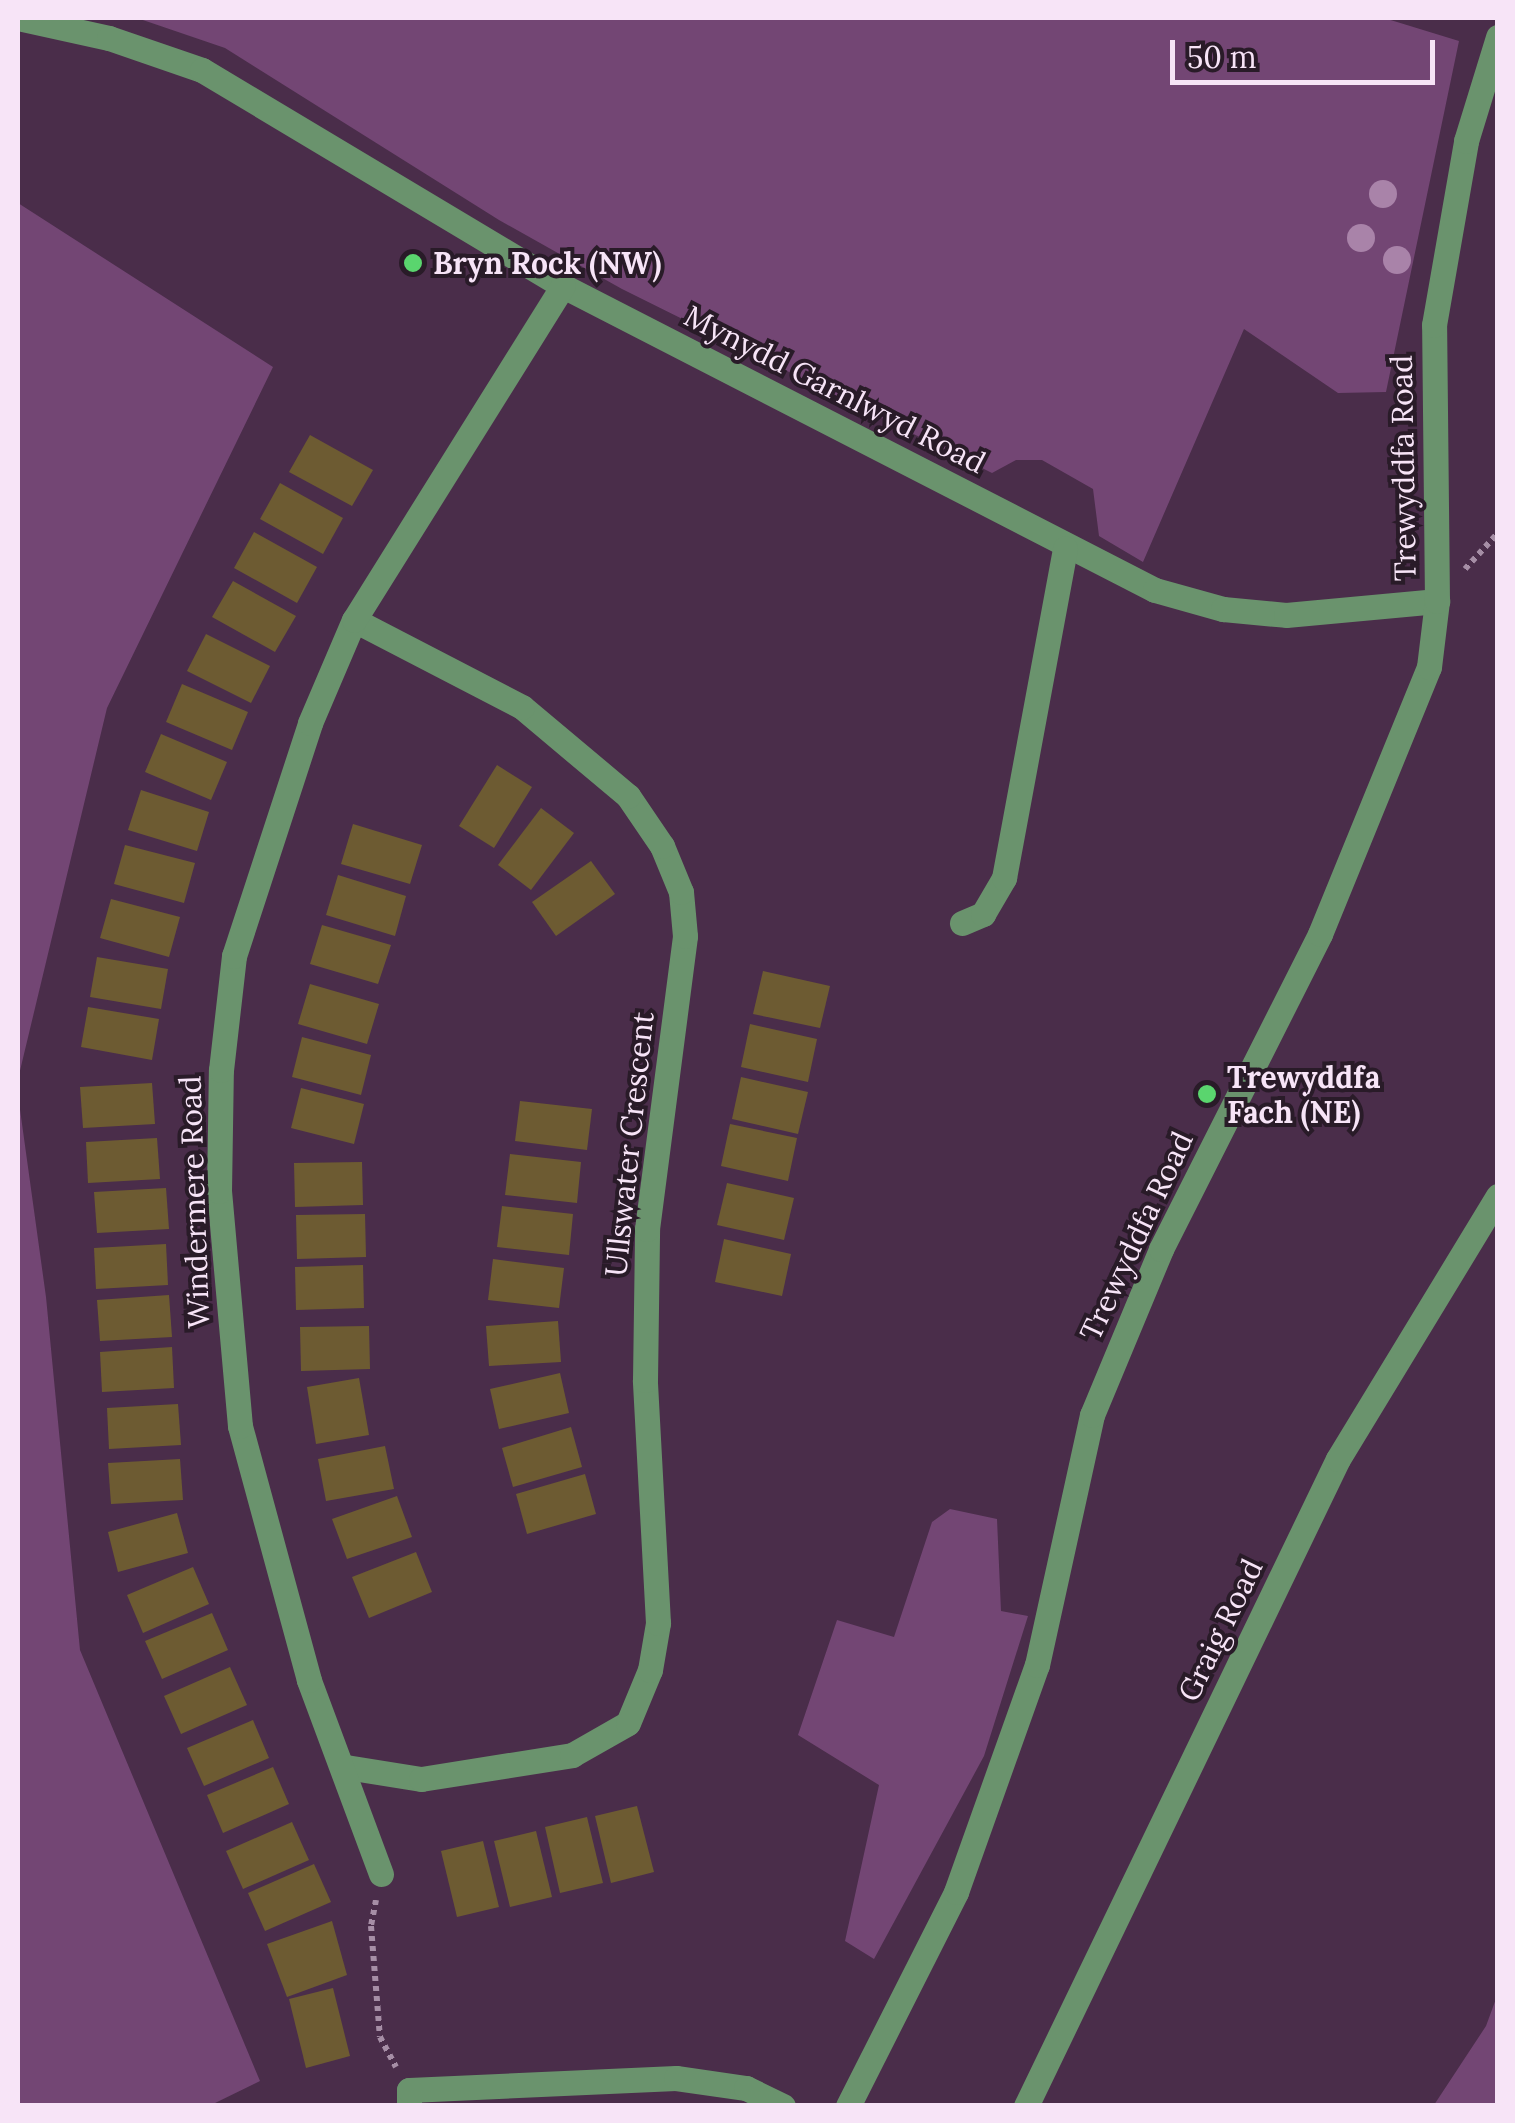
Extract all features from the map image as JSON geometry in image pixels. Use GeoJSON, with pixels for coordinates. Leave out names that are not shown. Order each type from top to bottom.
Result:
{"type":"FeatureCollection","features":[{"type":"Feature","properties":{"kind":"street","name":"Mynydd Garnlwyd Road"},"geometry":{"type":"LineString","coordinates":[[18,18],[109,38],[202,70],[563,286],[977,497],[1066,549],[1154,590],[1223,609],[1286,615],[1438,601]]}},
{"type":"Feature","properties":{"kind":"street","name":"Trewyddfa Road"},"geometry":{"type":"LineString","coordinates":[[848,2106],[956,1892],[1038,1665],[1092,1415],[1161,1248],[1320,934],[1429,667],[1438,601],[1434,325],[1466,140],[1498,37]]}},
{"type":"Feature","properties":{"kind":"street","name":"Windermere Road"},"geometry":{"type":"LineString","coordinates":[[382,1874],[346,1767],[309,1680],[240,1426],[219,1190],[221,1070],[234,956],[310,723],[354,620],[563,286]]}},
{"type":"Feature","properties":{"kind":"street"},"geometry":{"type":"LineString","coordinates":[[962,924],[983,914],[1004,878],[1066,549]]}},
{"type":"Feature","properties":{"kind":"street","name":"Ullswater Crescent"},"geometry":{"type":"LineString","coordinates":[[346,1767],[421,1779],[572,1755],[628,1723],[650,1670],[658,1623],[645,1380],[646,1229],[685,936],[681,892],[662,846],[628,796],[522,707],[354,620]]}},
{"type":"Feature","properties":{"kind":"street","name":"Graig Road"},"geometry":{"type":"LineString","coordinates":[[1026,2106],[1338,1460],[1498,1196]]}},
{"type":"Feature","properties":{"kind":"street"},"geometry":{"type":"LineString","coordinates":[[409,2098],[676,2078],[746,2088],[784,2106]]}},
{"type":"Feature","properties":{"kind":"path"},"geometry":{"type":"LineString","coordinates":[[382,1874],[371,1926],[380,2038],[409,2098]]}},
{"type":"Feature","properties":{"kind":"shaded area"},"geometry":{"type":"Polygon","coordinates":[[[137,18],[1384,18],[1459,41],[1386,392],[1338,393],[1244,329],[1143,562],[1099,536],[1093,489],[1042,460],[1016,460],[992,473],[622,289],[499,220],[225,48],[137,18]]]}},
{"type":"Feature","properties":{"kind":"shaded area"},"geometry":{"type":"Polygon","coordinates":[[[18,203],[273,367],[107,708],[18,1079],[18,203]]]}},
{"type":"Feature","properties":{"kind":"shaded area"},"geometry":{"type":"Polygon","coordinates":[[[18,1095],[46,1297],[80,1650],[260,2081],[211,2105],[18,2105],[18,1095]]]}},
{"type":"Feature","properties":{"kind":"shaded area"},"geometry":{"type":"Polygon","coordinates":[[[950,1509],[997,1519],[1001,1611],[1028,1616],[984,1756],[874,1959],[845,1941],[879,1785],[798,1735],[837,1620],[894,1637],[932,1522],[950,1509]]]}},
{"type":"Feature","properties":{"kind":"shaded area"},"geometry":{"type":"Polygon","coordinates":[[[1497,1996],[1497,2105],[1434,2105],[1486,2026],[1497,1996]]]}},
{"type":"Feature","properties":{"kind":"building"},"geometry":{"type":"Polygon","coordinates":[[[310,435],[373,470],[352,506],[289,472],[310,435]]]}},
{"type":"Feature","properties":{"kind":"building"},"geometry":{"type":"Polygon","coordinates":[[[280,483],[343,518],[323,554],[260,519],[280,483]]]}},
{"type":"Feature","properties":{"kind":"building"},"geometry":{"type":"Polygon","coordinates":[[[254,532],[317,567],[297,603],[234,568],[254,532]]]}},
{"type":"Feature","properties":{"kind":"building"},"geometry":{"type":"Polygon","coordinates":[[[233,581],[296,616],[275,652],[212,617],[233,581]]]}},
{"type":"Feature","properties":{"kind":"building"},"geometry":{"type":"Polygon","coordinates":[[[206,634],[270,666],[251,703],[187,671],[206,634]]]}},
{"type":"Feature","properties":{"kind":"building"},"geometry":{"type":"Polygon","coordinates":[[[182,684],[248,712],[232,750],[166,722],[182,684]]]}},
{"type":"Feature","properties":{"kind":"building"},"geometry":{"type":"Polygon","coordinates":[[[161,734],[227,762],[211,800],[145,772],[161,734]]]}},
{"type":"Feature","properties":{"kind":"building"},"geometry":{"type":"Polygon","coordinates":[[[497,765],[532,787],[494,848],[459,826],[497,765]]]}},
{"type":"Feature","properties":{"kind":"building"},"geometry":{"type":"Polygon","coordinates":[[[141,790],[209,812],[197,851],[128,830],[141,790]]]}},
{"type":"Feature","properties":{"kind":"building"},"geometry":{"type":"Polygon","coordinates":[[[541,808],[574,833],[531,890],[498,865],[541,808]]]}},
{"type":"Feature","properties":{"kind":"building"},"geometry":{"type":"Polygon","coordinates":[[[353,824],[422,845],[410,884],[341,864],[353,824]]]}},
{"type":"Feature","properties":{"kind":"building"},"geometry":{"type":"Polygon","coordinates":[[[125,845],[195,863],[184,903],[114,884],[125,845]]]}},
{"type":"Feature","properties":{"kind":"building"},"geometry":{"type":"Polygon","coordinates":[[[591,861],[615,894],[556,936],[532,902],[591,861]]]}},
{"type":"Feature","properties":{"kind":"building"},"geometry":{"type":"Polygon","coordinates":[[[338,875],[406,896],[395,936],[326,915],[338,875]]]}},
{"type":"Feature","properties":{"kind":"building"},"geometry":{"type":"Polygon","coordinates":[[[111,899],[180,917],[169,957],[100,938],[111,899]]]}},
{"type":"Feature","properties":{"kind":"building"},"geometry":{"type":"Polygon","coordinates":[[[322,925],[391,945],[378,984],[310,964],[322,925]]]}},
{"type":"Feature","properties":{"kind":"building"},"geometry":{"type":"Polygon","coordinates":[[[97,957],[168,969],[161,1009],[90,997],[97,957]]]}},
{"type":"Feature","properties":{"kind":"building"},"geometry":{"type":"Polygon","coordinates":[[[763,971],[830,986],[820,1028],[753,1014],[763,971]]]}},
{"type":"Feature","properties":{"kind":"building"},"geometry":{"type":"Polygon","coordinates":[[[310,984],[379,1004],[367,1044],[298,1024],[310,984]]]}},
{"type":"Feature","properties":{"kind":"building"},"geometry":{"type":"Polygon","coordinates":[[[88,1007],[159,1019],[152,1060],[81,1047],[88,1007]]]}},
{"type":"Feature","properties":{"kind":"building"},"geometry":{"type":"Polygon","coordinates":[[[750,1024],[817,1039],[808,1082],[741,1067],[750,1024]]]}},
{"type":"Feature","properties":{"kind":"building"},"geometry":{"type":"Polygon","coordinates":[[[302,1037],[371,1055],[361,1095],[292,1077],[302,1037]]]}},
{"type":"Feature","properties":{"kind":"building"},"geometry":{"type":"Polygon","coordinates":[[[741,1077],[808,1092],[798,1134],[732,1119],[741,1077]]]}},
{"type":"Feature","properties":{"kind":"building"},"geometry":{"type":"Polygon","coordinates":[[[152,1083],[155,1124],[83,1128],[80,1087],[152,1083]]]}},
{"type":"Feature","properties":{"kind":"building"},"geometry":{"type":"Polygon","coordinates":[[[301,1088],[364,1104],[354,1144],[291,1128],[301,1088]]]}},
{"type":"Feature","properties":{"kind":"building"},"geometry":{"type":"Polygon","coordinates":[[[520,1101],[592,1109],[587,1150],[515,1141],[520,1101]]]}},
{"type":"Feature","properties":{"kind":"building"},"geometry":{"type":"Polygon","coordinates":[[[730,1124],[797,1138],[788,1181],[721,1166],[730,1124]]]}},
{"type":"Feature","properties":{"kind":"building"},"geometry":{"type":"Polygon","coordinates":[[[157,1138],[160,1179],[88,1183],[86,1142],[157,1138]]]}},
{"type":"Feature","properties":{"kind":"building"},"geometry":{"type":"Polygon","coordinates":[[[510,1154],[581,1162],[577,1203],[505,1195],[510,1154]]]}},
{"type":"Feature","properties":{"kind":"building"},"geometry":{"type":"Polygon","coordinates":[[[362,1162],[363,1205],[295,1207],[294,1163],[362,1162]]]}},
{"type":"Feature","properties":{"kind":"building"},"geometry":{"type":"Polygon","coordinates":[[[727,1183],[794,1198],[784,1240],[717,1225],[727,1183]]]}},
{"type":"Feature","properties":{"kind":"building"},"geometry":{"type":"Polygon","coordinates":[[[166,1188],[169,1229],[97,1233],[94,1192],[166,1188]]]}},
{"type":"Feature","properties":{"kind":"building"},"geometry":{"type":"Polygon","coordinates":[[[502,1206],[573,1214],[569,1255],[497,1247],[502,1206]]]}},
{"type":"Feature","properties":{"kind":"building"},"geometry":{"type":"Polygon","coordinates":[[[365,1214],[366,1257],[297,1259],[296,1215],[365,1214]]]}},
{"type":"Feature","properties":{"kind":"building"},"geometry":{"type":"Polygon","coordinates":[[[724,1239],[791,1254],[782,1296],[715,1282],[724,1239]]]}},
{"type":"Feature","properties":{"kind":"building"},"geometry":{"type":"Polygon","coordinates":[[[166,1244],[168,1285],[96,1289],[94,1248],[166,1244]]]}},
{"type":"Feature","properties":{"kind":"building"},"geometry":{"type":"Polygon","coordinates":[[[493,1259],[564,1268],[559,1308],[488,1300],[493,1259]]]}},
{"type":"Feature","properties":{"kind":"building"},"geometry":{"type":"Polygon","coordinates":[[[363,1265],[364,1308],[296,1310],[295,1267],[363,1265]]]}},
{"type":"Feature","properties":{"kind":"building"},"geometry":{"type":"Polygon","coordinates":[[[169,1295],[172,1337],[100,1341],[97,1300],[169,1295]]]}},
{"type":"Feature","properties":{"kind":"building"},"geometry":{"type":"Polygon","coordinates":[[[558,1321],[561,1362],[489,1366],[486,1326],[558,1321]]]}},
{"type":"Feature","properties":{"kind":"building"},"geometry":{"type":"Polygon","coordinates":[[[369,1326],[370,1369],[301,1371],[300,1327],[369,1326]]]}},
{"type":"Feature","properties":{"kind":"building"},"geometry":{"type":"Polygon","coordinates":[[[172,1347],[174,1388],[102,1392],[100,1352],[172,1347]]]}},
{"type":"Feature","properties":{"kind":"building"},"geometry":{"type":"Polygon","coordinates":[[[560,1373],[569,1413],[499,1429],[490,1389],[560,1373]]]}},
{"type":"Feature","properties":{"kind":"building"},"geometry":{"type":"Polygon","coordinates":[[[359,1378],[369,1435],[316,1444],[307,1387],[359,1378]]]}},
{"type":"Feature","properties":{"kind":"building"},"geometry":{"type":"Polygon","coordinates":[[[178,1404],[181,1445],[109,1449],[107,1408],[178,1404]]]}},
{"type":"Feature","properties":{"kind":"building"},"geometry":{"type":"Polygon","coordinates":[[[571,1427],[582,1467],[513,1487],[502,1448],[571,1427]]]}},
{"type":"Feature","properties":{"kind":"building"},"geometry":{"type":"Polygon","coordinates":[[[385,1446],[394,1489],[326,1501],[318,1459],[385,1446]]]}},
{"type":"Feature","properties":{"kind":"building"},"geometry":{"type":"Polygon","coordinates":[[[180,1459],[183,1500],[111,1504],[108,1463],[180,1459]]]}},
{"type":"Feature","properties":{"kind":"building"},"geometry":{"type":"Polygon","coordinates":[[[585,1474],[596,1514],[527,1534],[516,1494],[585,1474]]]}},
{"type":"Feature","properties":{"kind":"building"},"geometry":{"type":"Polygon","coordinates":[[[397,1496],[412,1537],[347,1559],[332,1519],[397,1496]]]}},
{"type":"Feature","properties":{"kind":"building"},"geometry":{"type":"Polygon","coordinates":[[[177,1513],[188,1553],[118,1572],[108,1532],[177,1513]]]}},
{"type":"Feature","properties":{"kind":"building"},"geometry":{"type":"Polygon","coordinates":[[[416,1552],[432,1592],[369,1618],[352,1577],[416,1552]]]}},
{"type":"Feature","properties":{"kind":"building"},"geometry":{"type":"Polygon","coordinates":[[[193,1567],[209,1604],[143,1633],[127,1595],[193,1567]]]}},
{"type":"Feature","properties":{"kind":"building"},"geometry":{"type":"Polygon","coordinates":[[[212,1613],[228,1650],[162,1679],[145,1641],[212,1613]]]}},
{"type":"Feature","properties":{"kind":"building"},"geometry":{"type":"Polygon","coordinates":[[[230,1667],[247,1705],[181,1734],[164,1696],[230,1667]]]}},
{"type":"Feature","properties":{"kind":"building"},"geometry":{"type":"Polygon","coordinates":[[[253,1720],[269,1758],[204,1786],[187,1748],[253,1720]]]}},
{"type":"Feature","properties":{"kind":"building"},"geometry":{"type":"Polygon","coordinates":[[[273,1767],[289,1804],[223,1833],[207,1795],[273,1767]]]}},
{"type":"Feature","properties":{"kind":"building"},"geometry":{"type":"Polygon","coordinates":[[[637,1806],[654,1872],[611,1883],[595,1816],[637,1806]]]}},
{"type":"Feature","properties":{"kind":"building"},"geometry":{"type":"Polygon","coordinates":[[[587,1817],[603,1883],[560,1893],[545,1827],[587,1817]]]}},
{"type":"Feature","properties":{"kind":"building"},"geometry":{"type":"Polygon","coordinates":[[[292,1822],[309,1860],[243,1889],[226,1851],[292,1822]]]}},
{"type":"Feature","properties":{"kind":"building"},"geometry":{"type":"Polygon","coordinates":[[[536,1831],[552,1897],[510,1907],[494,1841],[536,1831]]]}},
{"type":"Feature","properties":{"kind":"building"},"geometry":{"type":"Polygon","coordinates":[[[483,1841],[499,1907],[457,1917],[441,1851],[483,1841]]]}},
{"type":"Feature","properties":{"kind":"building"},"geometry":{"type":"Polygon","coordinates":[[[314,1864],[331,1902],[265,1931],[248,1893],[314,1864]]]}},
{"type":"Feature","properties":{"kind":"building"},"geometry":{"type":"Polygon","coordinates":[[[332,1921],[347,1975],[287,1997],[267,1944],[332,1921]]]}},
{"type":"Feature","properties":{"kind":"building"},"geometry":{"type":"Polygon","coordinates":[[[333,1988],[350,2056],[306,2068],[289,1999],[333,1988]]]}},
{"type":"Feature","properties":{"kind":"place","name":"Bryn Rock (NW)"},"geometry":{"type":"Point","coordinates":[413,263]}},
{"type":"Feature","properties":{"kind":"place","name":"Trewyddfa Fach (NE)"},"geometry":{"type":"Point","coordinates":[1207,1094]}}]}
